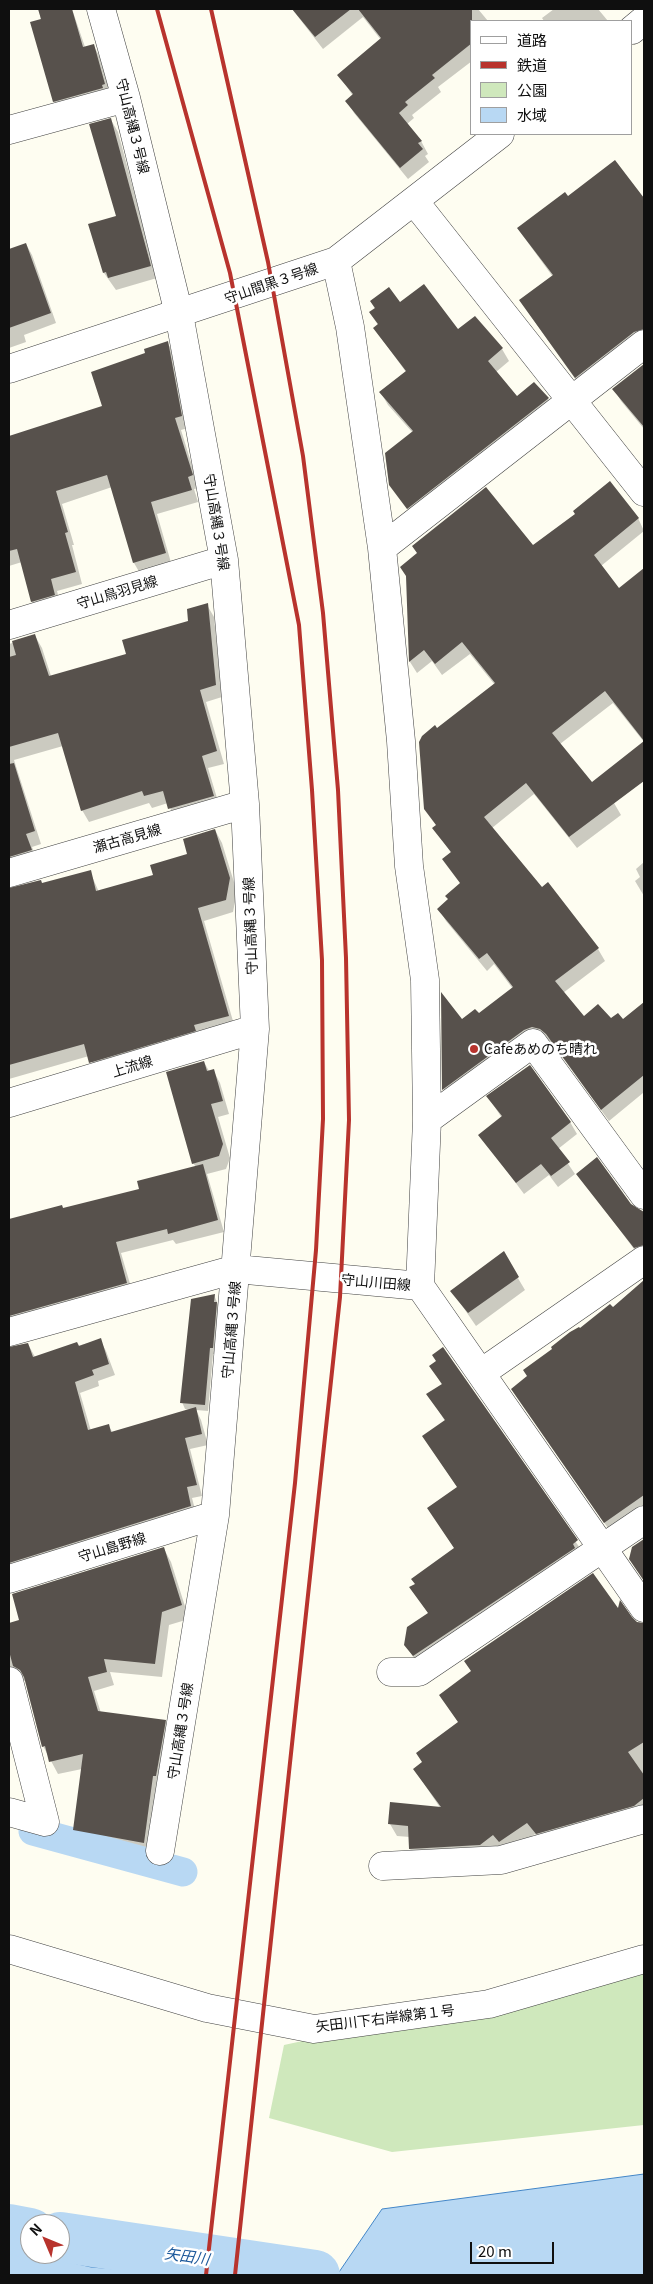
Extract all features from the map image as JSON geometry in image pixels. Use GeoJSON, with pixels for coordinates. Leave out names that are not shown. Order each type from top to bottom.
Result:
{"type":"FeatureCollection","features":[{"type":"Feature","properties":{"kind":"street","name":"守山高縄３号線"},"geometry":{"type":"LineString","coordinates":[[101,9],[126,98],[179,314],[224,560],[245,804],[255,1029],[215,1515],[160,1851]]}},
{"type":"Feature","properties":{"kind":"street"},"geometry":{"type":"LineString","coordinates":[[633,29],[644,20]]}},
{"type":"Feature","properties":{"kind":"street"},"geometry":{"type":"LineString","coordinates":[[9,130],[126,98]]}},
{"type":"Feature","properties":{"kind":"street","name":"守山間黒３号線"},"geometry":{"type":"LineString","coordinates":[[9,369],[336,261],[499,135]]}},
{"type":"Feature","properties":{"kind":"street"},"geometry":{"type":"LineString","coordinates":[[414,201],[644,492]]}},
{"type":"Feature","properties":{"kind":"street"},"geometry":{"type":"LineString","coordinates":[[336,261],[350,327],[382,548],[401,741],[409,866],[425,980],[427,1120],[420,1286]]}},
{"type":"Feature","properties":{"kind":"street"},"geometry":{"type":"LineString","coordinates":[[382,548],[644,344]]}},
{"type":"Feature","properties":{"kind":"street","name":"守山鳥羽見線"},"geometry":{"type":"LineString","coordinates":[[9,625],[224,560]]}},
{"type":"Feature","properties":{"kind":"street","name":"瀬古高見線"},"geometry":{"type":"LineString","coordinates":[[9,872],[245,804]]}},
{"type":"Feature","properties":{"kind":"street","name":"上流線"},"geometry":{"type":"LineString","coordinates":[[9,1103],[255,1029]]}},
{"type":"Feature","properties":{"kind":"street"},"geometry":{"type":"LineString","coordinates":[[427,1120],[533,1043],[644,1195]]}},
{"type":"Feature","properties":{"kind":"street"},"geometry":{"type":"LineString","coordinates":[[481,1373],[644,1260]]}},
{"type":"Feature","properties":{"kind":"street","name":"守山川田線"},"geometry":{"type":"LineString","coordinates":[[9,1332],[236,1269],[420,1286],[644,1608]]}},
{"type":"Feature","properties":{"kind":"street","name":"守山島野線"},"geometry":{"type":"LineString","coordinates":[[9,1579],[215,1515]]}},
{"type":"Feature","properties":{"kind":"street"},"geometry":{"type":"LineString","coordinates":[[391,1672],[419,1672],[604,1549],[644,1520]]}},
{"type":"Feature","properties":{"kind":"street"},"geometry":{"type":"LineString","coordinates":[[9,1681],[45,1822],[9,1812]]}},
{"type":"Feature","properties":{"kind":"street"},"geometry":{"type":"LineString","coordinates":[[383,1866],[502,1860],[644,1819]]}},
{"type":"Feature","properties":{"kind":"street","name":"矢田川下右岸線第１号"},"geometry":{"type":"LineString","coordinates":[[9,1949],[207,2008],[314,2029],[489,2004],[644,1959]]}},
{"type":"Feature","properties":{"kind":"green space"},"geometry":{"type":"Polygon","coordinates":[[[644,1967],[644,2125],[392,2152],[269,2118],[284,2045],[644,1967]]]}},
{"type":"Feature","properties":{"kind":"water"},"geometry":{"type":"Polygon","coordinates":[[[644,2174],[644,2275],[337,2275],[382,2209],[644,2174]]]}},
{"type":"Feature","properties":{"kind":"water","name":"矢田川"},"geometry":{"type":"Polygon","coordinates":[[[9,2248],[20,2251],[20,2264],[70,2264],[70,2262],[91,2267],[187,2275],[9,2275],[9,2248]]]}},
{"type":"Feature","properties":{"kind":"building"},"geometry":{"type":"Polygon","coordinates":[[[38,9],[72,9],[83,47],[94,44],[105,84],[102,85],[103,88],[53,102],[30,22],[41,19],[38,9]]]}},
{"type":"Feature","properties":{"kind":"building"},"geometry":{"type":"Polygon","coordinates":[[[292,9],[351,9],[315,37],[292,9]]]}},
{"type":"Feature","properties":{"kind":"building"},"geometry":{"type":"Polygon","coordinates":[[[358,9],[472,9],[470,45],[432,75],[435,78],[405,102],[408,105],[399,113],[422,141],[418,143],[423,149],[400,168],[345,101],[353,94],[337,75],[381,38],[358,9]]]}},
{"type":"Feature","properties":{"kind":"building"},"geometry":{"type":"Polygon","coordinates":[[[111,118],[151,266],[108,278],[106,272],[103,273],[88,224],[116,216],[89,124],[111,118]]]}},
{"type":"Feature","properties":{"kind":"building"},"geometry":{"type":"Polygon","coordinates":[[[615,160],[644,198],[644,329],[634,332],[575,378],[519,300],[553,275],[517,228],[565,192],[568,196],[615,160]]]}},
{"type":"Feature","properties":{"kind":"building"},"geometry":{"type":"Polygon","coordinates":[[[26,243],[51,313],[9,328],[9,249],[26,243]]]}},
{"type":"Feature","properties":{"kind":"building"},"geometry":{"type":"Polygon","coordinates":[[[424,284],[458,329],[475,316],[503,348],[488,361],[517,396],[534,382],[549,398],[407,509],[389,485],[385,453],[413,431],[379,392],[406,371],[373,328],[378,324],[369,312],[375,308],[370,301],[389,287],[400,302],[424,284]]]}},
{"type":"Feature","properties":{"kind":"building"},"geometry":{"type":"Polygon","coordinates":[[[168,341],[182,416],[175,418],[193,475],[188,477],[192,490],[151,502],[166,553],[133,563],[107,475],[56,491],[68,532],[65,533],[76,572],[51,579],[55,595],[31,602],[17,549],[9,551],[9,436],[102,406],[91,372],[145,353],[144,349],[168,341]]]}},
{"type":"Feature","properties":{"kind":"building"},"geometry":{"type":"Polygon","coordinates":[[[644,364],[644,427],[612,389],[644,364]]]}},
{"type":"Feature","properties":{"kind":"building"},"geometry":{"type":"Polygon","coordinates":[[[610,481],[639,518],[594,555],[619,588],[644,568],[644,741],[644,781],[569,837],[526,783],[484,817],[542,887],[548,882],[599,948],[555,981],[584,1016],[598,1004],[611,1018],[618,1013],[623,1019],[644,1002],[644,1075],[601,1110],[546,1034],[540,1029],[532,1027],[524,1030],[442,1090],[441,992],[462,1019],[475,1009],[479,1013],[513,987],[487,953],[479,959],[437,909],[448,899],[445,896],[460,883],[442,859],[451,852],[432,828],[436,825],[424,809],[419,742],[422,736],[435,725],[437,728],[495,683],[462,642],[435,664],[424,650],[409,662],[406,576],[400,567],[417,553],[412,546],[486,487],[533,545],[575,514],[573,511],[610,481]],[[605,691],[552,733],[592,782],[644,741],[605,691]]]}},
{"type":"Feature","properties":{"kind":"building"},"geometry":{"type":"Polygon","coordinates":[[[208,603],[216,685],[200,690],[217,751],[202,756],[214,796],[168,809],[163,791],[144,796],[142,791],[81,811],[58,733],[9,747],[9,657],[16,655],[12,641],[35,634],[49,676],[126,654],[122,640],[188,621],[187,609],[208,603]]]}},
{"type":"Feature","properties":{"kind":"building"},"geometry":{"type":"Polygon","coordinates":[[[14,763],[35,831],[26,834],[32,850],[9,857],[9,764],[14,763]]]}},
{"type":"Feature","properties":{"kind":"building"},"geometry":{"type":"Polygon","coordinates":[[[215,829],[230,878],[226,900],[198,908],[229,1016],[194,1025],[196,1031],[89,1063],[84,1044],[9,1065],[9,888],[41,880],[42,883],[91,870],[96,891],[153,875],[150,865],[187,854],[183,839],[215,829]]]}},
{"type":"Feature","properties":{"kind":"building"},"geometry":{"type":"Polygon","coordinates":[[[204,1061],[207,1071],[214,1069],[223,1101],[211,1104],[223,1144],[219,1156],[192,1164],[166,1072],[204,1061]]]}},
{"type":"Feature","properties":{"kind":"building"},"geometry":{"type":"Polygon","coordinates":[[[530,1065],[571,1122],[551,1138],[570,1162],[551,1176],[541,1164],[516,1183],[478,1135],[502,1116],[486,1096],[530,1065]]]}},
{"type":"Feature","properties":{"kind":"building"},"geometry":{"type":"Polygon","coordinates":[[[597,1157],[631,1204],[644,1212],[644,1245],[634,1248],[576,1174],[597,1157]]]}},
{"type":"Feature","properties":{"kind":"building"},"geometry":{"type":"Polygon","coordinates":[[[203,1164],[218,1220],[168,1234],[167,1229],[116,1242],[127,1283],[9,1316],[9,1219],[62,1205],[63,1208],[139,1189],[137,1181],[203,1164]]]}},
{"type":"Feature","properties":{"kind":"building"},"geometry":{"type":"Polygon","coordinates":[[[504,1251],[519,1277],[468,1313],[450,1291],[504,1251]]]}},
{"type":"Feature","properties":{"kind":"building"},"geometry":{"type":"Polygon","coordinates":[[[644,1280],[644,1495],[604,1523],[511,1389],[527,1376],[523,1370],[552,1349],[551,1347],[570,1332],[580,1328],[610,1304],[613,1307],[644,1280]]]}},
{"type":"Feature","properties":{"kind":"building"},"geometry":{"type":"Polygon","coordinates":[[[215,1294],[214,1302],[217,1302],[213,1348],[210,1348],[205,1405],[180,1403],[191,1299],[215,1294]]]}},
{"type":"Feature","properties":{"kind":"building"},"geometry":{"type":"Polygon","coordinates":[[[101,1338],[109,1364],[92,1370],[94,1375],[75,1382],[88,1430],[109,1424],[111,1432],[196,1407],[202,1434],[185,1438],[197,1485],[187,1487],[191,1506],[9,1563],[9,1347],[28,1343],[33,1357],[77,1342],[79,1346],[101,1338]]]}},
{"type":"Feature","properties":{"kind":"building"},"geometry":{"type":"Polygon","coordinates":[[[443,1347],[578,1540],[573,1544],[575,1548],[413,1656],[404,1645],[407,1627],[428,1613],[409,1587],[415,1584],[411,1579],[454,1548],[427,1508],[457,1487],[422,1436],[445,1420],[426,1394],[442,1384],[429,1366],[436,1361],[432,1355],[443,1347]]]}},
{"type":"Feature","properties":{"kind":"building"},"geometry":{"type":"Polygon","coordinates":[[[644,1539],[644,1581],[629,1559],[632,1547],[644,1539]]]}},
{"type":"Feature","properties":{"kind":"building"},"geometry":{"type":"Polygon","coordinates":[[[164,1547],[182,1605],[162,1612],[155,1664],[104,1659],[107,1672],[88,1677],[98,1711],[166,1720],[156,1776],[153,1776],[144,1843],[73,1830],[83,1754],[49,1762],[45,1746],[42,1747],[24,1677],[20,1670],[13,1666],[9,1651],[9,1623],[19,1620],[12,1594],[164,1547]]]}},
{"type":"Feature","properties":{"kind":"building"},"geometry":{"type":"Polygon","coordinates":[[[593,1573],[618,1608],[620,1600],[637,1622],[644,1623],[644,1742],[628,1752],[644,1775],[644,1798],[634,1806],[536,1834],[527,1823],[499,1842],[493,1835],[480,1845],[409,1849],[408,1826],[388,1824],[390,1802],[441,1807],[413,1769],[422,1762],[416,1753],[458,1722],[439,1695],[471,1671],[464,1661],[593,1573]]]}},
{"type":"Feature","properties":{"kind":"waterway"},"geometry":{"type":"LineString","coordinates":[[33,1831],[183,1872]]}},
{"type":"Feature","properties":{"kind":"waterway","name":"矢田川"},"geometry":{"type":"LineString","coordinates":[[9,2229],[20,2231]]}},
{"type":"Feature","properties":{"kind":"waterway","name":"矢田川"},"geometry":{"type":"LineString","coordinates":[[70,2238],[315,2275]]}},
{"type":"Feature","properties":{"kind":"railway"},"geometry":{"type":"LineString","coordinates":[[157,9],[230,273],[299,625],[312,790],[322,960],[323,1119],[316,1250],[295,1483],[206,2275]]}},
{"type":"Feature","properties":{"kind":"railway"},"geometry":{"type":"LineString","coordinates":[[211,9],[268,262],[303,456],[323,613],[338,790],[346,958],[349,1120],[340,1297],[235,2275]]}},
{"type":"Feature","properties":{"kind":"place","name":"Cafeあめのち晴れ"},"geometry":{"type":"Point","coordinates":[474,1049]}}]}
